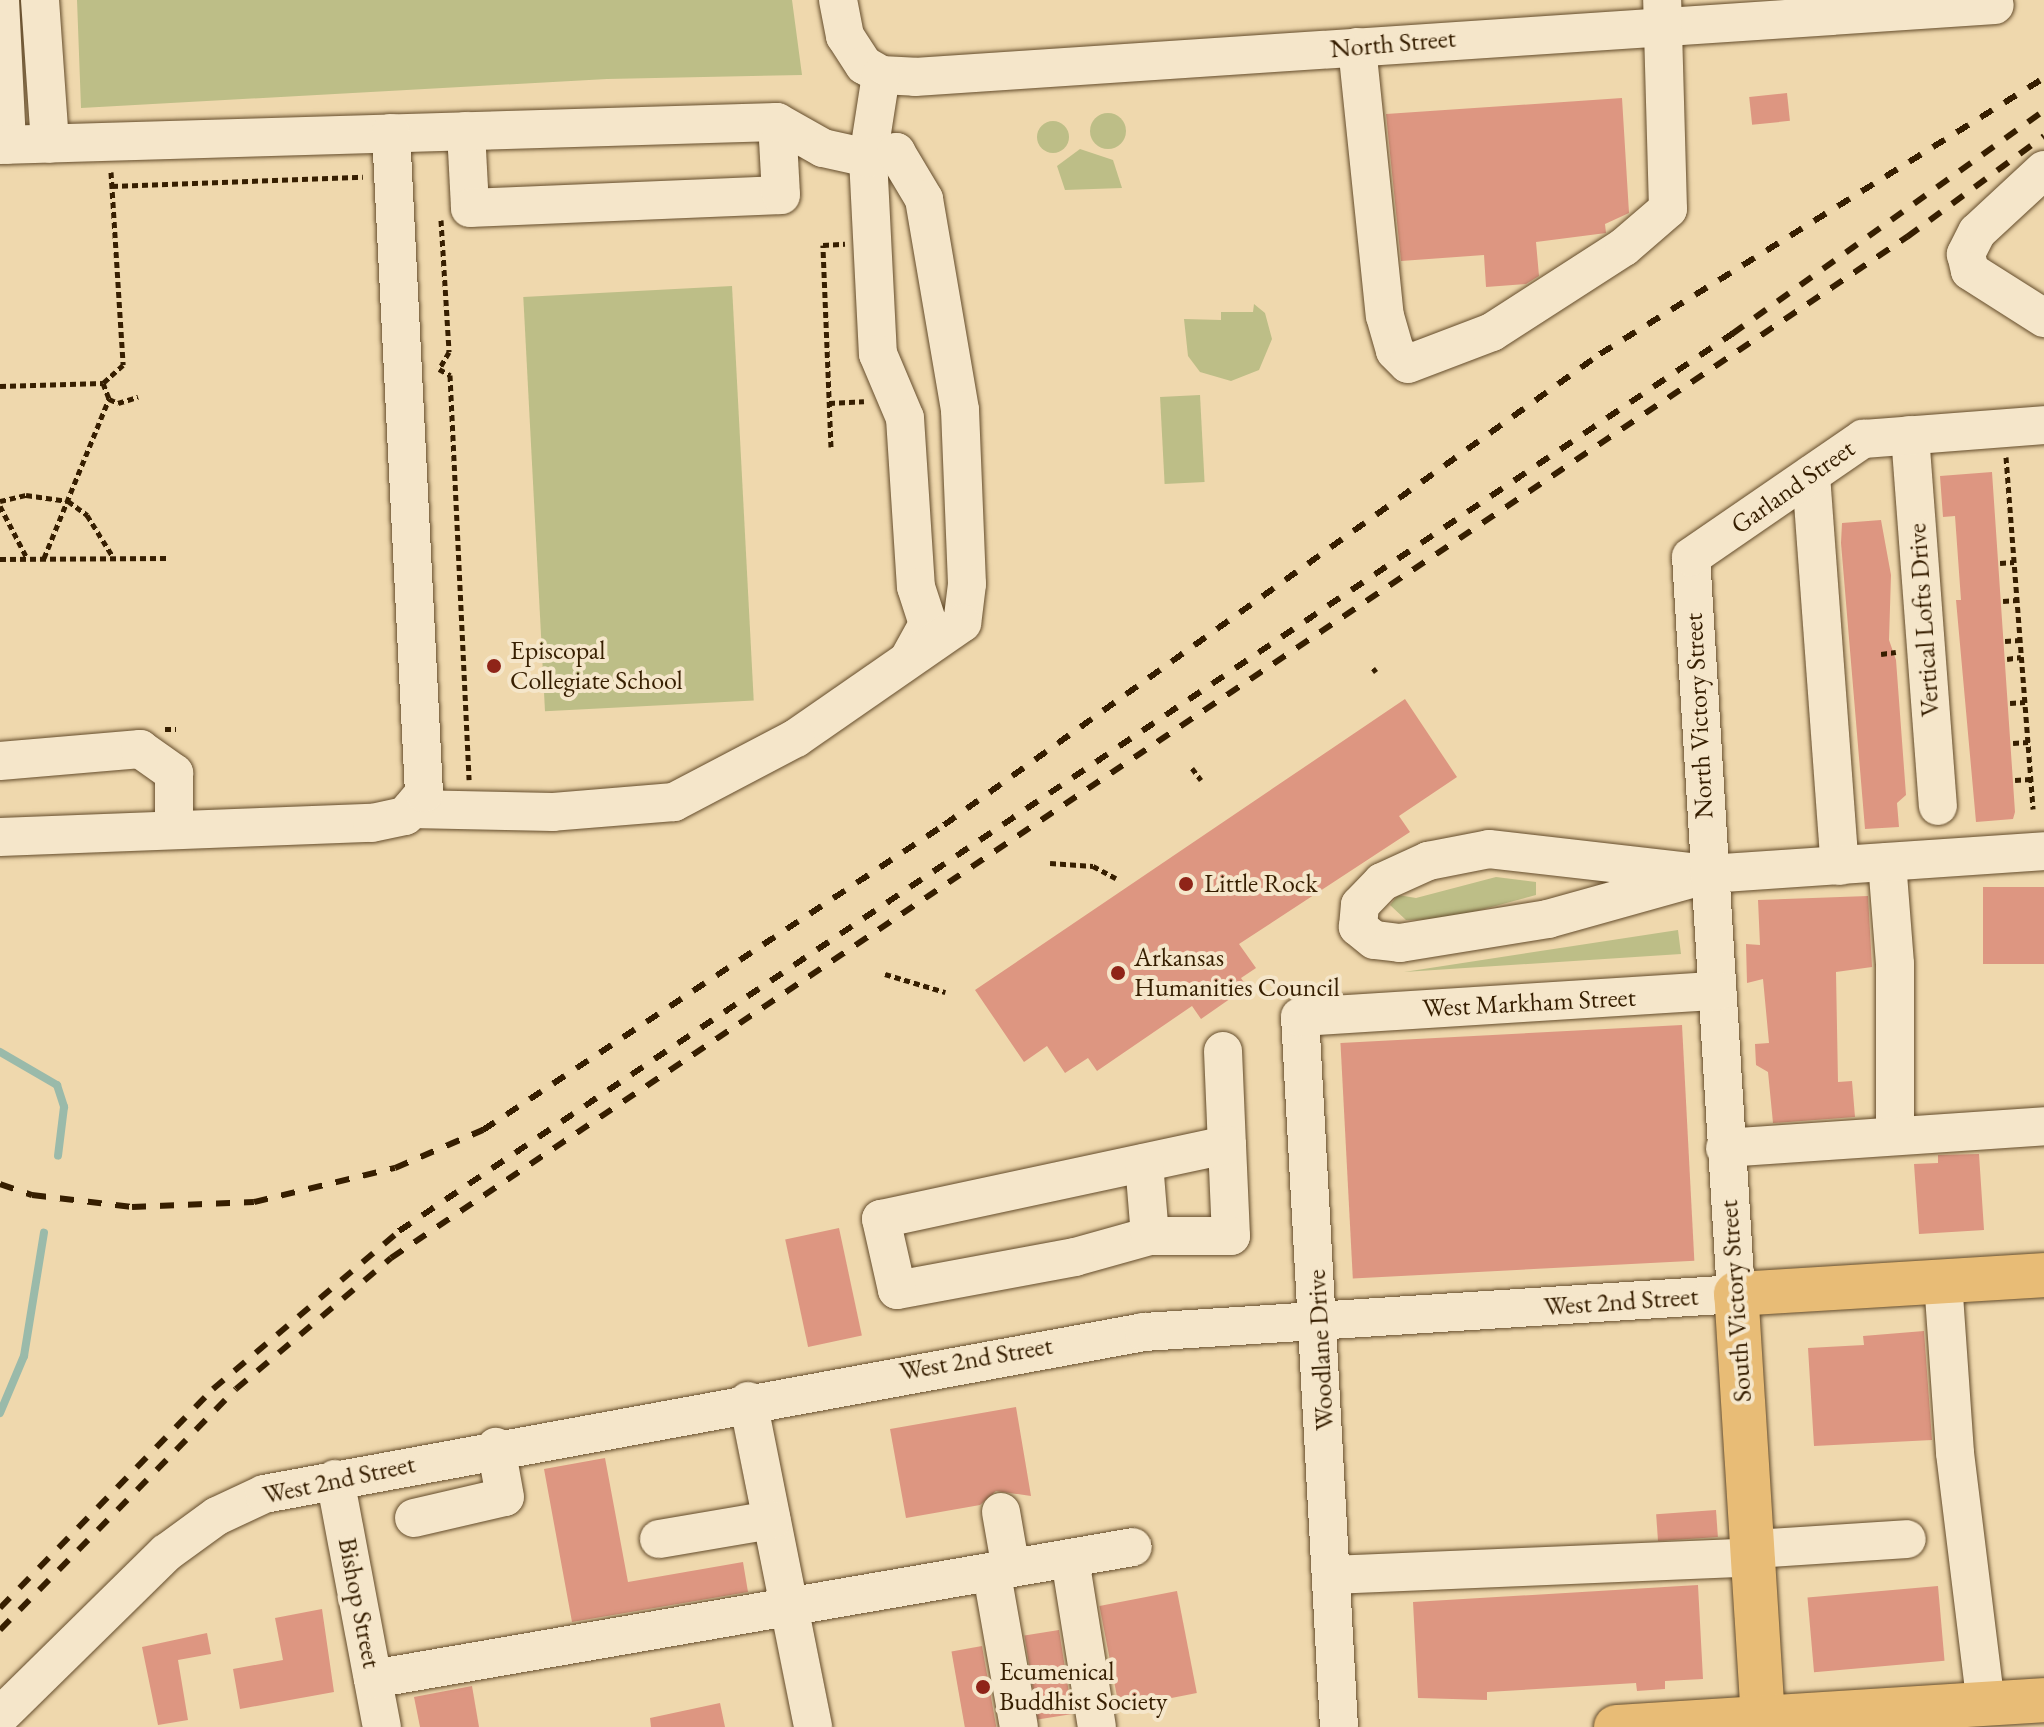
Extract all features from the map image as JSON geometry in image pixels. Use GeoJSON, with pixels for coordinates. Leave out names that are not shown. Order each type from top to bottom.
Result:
{"type":"FeatureCollection","features":[{"type":"Feature","properties":{"kind":"main road","name":"West 2nd Street"},"geometry":{"type":"LineString","coordinates":[[1736,1294],[2044,1275]]}},
{"type":"Feature","properties":{"kind":"main road","name":"South Victory Street"},"geometry":{"type":"LineString","coordinates":[[1736,1294],[1764,1723]]}},
{"type":"Feature","properties":{"kind":"main road"},"geometry":{"type":"LineString","coordinates":[[1616,1727],[1764,1723],[2044,1700]]}},
{"type":"Feature","properties":{"kind":"street"},"geometry":{"type":"LineString","coordinates":[[0,0],[4,145],[777,122],[823,148],[868,158],[896,152],[924,199],[960,410],[967,584],[962,623],[796,738],[674,802],[553,812],[411,809],[372,823],[0,837]]}},
{"type":"Feature","properties":{"kind":"street"},"geometry":{"type":"LineString","coordinates":[[40,0],[50,144]]}},
{"type":"Feature","properties":{"kind":"street"},"geometry":{"type":"LineString","coordinates":[[838,0],[845,36],[864,65],[881,75],[868,158],[878,354],[905,418],[916,587],[928,624],[909,658]]}},
{"type":"Feature","properties":{"kind":"street","name":"North Street"},"geometry":{"type":"LineString","coordinates":[[881,75],[1357,47],[1663,12],[1995,5]]}},
{"type":"Feature","properties":{"kind":"street"},"geometry":{"type":"LineString","coordinates":[[1357,47],[1385,316],[1395,351],[1408,364],[1492,332],[1624,247],[1668,209],[1663,12]]}},
{"type":"Feature","properties":{"kind":"street"},"geometry":{"type":"LineString","coordinates":[[466,131],[470,208],[781,195],[777,122]]}},
{"type":"Feature","properties":{"kind":"street"},"geometry":{"type":"LineString","coordinates":[[391,133],[412,604],[427,761],[424,793],[411,809]]}},
{"type":"Feature","properties":{"kind":"street"},"geometry":{"type":"LineString","coordinates":[[2044,170],[1977,232],[1966,254],[1970,271],[2044,318]]}},
{"type":"Feature","properties":{"kind":"street","name":"Garland Street"},"geometry":{"type":"LineString","coordinates":[[1691,557],[1863,439],[2044,425]]}},
{"type":"Feature","properties":{"kind":"street","name":"Vertical Lofts Drive"},"geometry":{"type":"LineString","coordinates":[[1910,435],[1938,806]]}},
{"type":"Feature","properties":{"kind":"street"},"geometry":{"type":"LineString","coordinates":[[1811,475],[1840,866]]}},
{"type":"Feature","properties":{"kind":"street","name":"North Victory Street"},"geometry":{"type":"LineString","coordinates":[[1691,557],[1709,874]]}},
{"type":"Feature","properties":{"kind":"street"},"geometry":{"type":"LineString","coordinates":[[0,761],[140,749],[174,773],[174,829]]}},
{"type":"Feature","properties":{"kind":"street"},"geometry":{"type":"LineString","coordinates":[[1709,874],[1548,919],[1400,943],[1374,940],[1358,927],[1360,905],[1382,882],[1428,861],[1489,849],[1709,874],[2044,851]]}},
{"type":"Feature","properties":{"kind":"street"},"geometry":{"type":"LineString","coordinates":[[1887,862],[1895,964],[1895,1136]]}},
{"type":"Feature","properties":{"kind":"street","name":"South Victory Street"},"geometry":{"type":"LineString","coordinates":[[1709,874],[1736,1294]]}},
{"type":"Feature","properties":{"kind":"street","name":"West Markham Street"},"geometry":{"type":"LineString","coordinates":[[1342,1014],[1717,991]]}},
{"type":"Feature","properties":{"kind":"street","name":"Woodlane Drive"},"geometry":{"type":"LineString","coordinates":[[1339,1727],[1321,1321],[1300,1017],[1342,1014]]}},
{"type":"Feature","properties":{"kind":"street"},"geometry":{"type":"LineString","coordinates":[[1223,1051],[1231,1236],[1150,1236],[897,1290],[881,1219],[1227,1145]]}},
{"type":"Feature","properties":{"kind":"street"},"geometry":{"type":"LineString","coordinates":[[1725,1148],[2044,1126]]}},
{"type":"Feature","properties":{"kind":"street"},"geometry":{"type":"LineString","coordinates":[[1144,1163],[1150,1236]]}},
{"type":"Feature","properties":{"kind":"street"},"geometry":{"type":"LineString","coordinates":[[1943,1281],[1955,1453],[1986,1704]]}},
{"type":"Feature","properties":{"kind":"street","name":"West 2nd Street"},"geometry":{"type":"LineString","coordinates":[[0,1716],[191,1533],[264,1494],[496,1447],[1144,1332],[1736,1294]]}},
{"type":"Feature","properties":{"kind":"street"},"geometry":{"type":"LineString","coordinates":[[748,1401],[813,1727]]}},
{"type":"Feature","properties":{"kind":"street"},"geometry":{"type":"LineString","coordinates":[[414,1518],[505,1497],[496,1447]]}},
{"type":"Feature","properties":{"kind":"street","name":"Bishop Street"},"geometry":{"type":"LineString","coordinates":[[335,1479],[382,1727]]}},
{"type":"Feature","properties":{"kind":"street"},"geometry":{"type":"LineString","coordinates":[[994,1572],[1009,1558],[1001,1512]]}},
{"type":"Feature","properties":{"kind":"street"},"geometry":{"type":"LineString","coordinates":[[659,1539],[771,1520]]}},
{"type":"Feature","properties":{"kind":"street"},"geometry":{"type":"LineString","coordinates":[[1332,1575],[1755,1553],[1907,1539]]}},
{"type":"Feature","properties":{"kind":"street"},"geometry":{"type":"LineString","coordinates":[[373,1679],[1133,1547]]}},
{"type":"Feature","properties":{"kind":"street"},"geometry":{"type":"LineString","coordinates":[[1070,1559],[1097,1727]]}},
{"type":"Feature","properties":{"kind":"street"},"geometry":{"type":"LineString","coordinates":[[994,1572],[1019,1727]]}},
{"type":"Feature","properties":{"kind":"path"},"geometry":{"type":"LineString","coordinates":[[0,386],[103,383],[123,365],[111,159]]}},
{"type":"Feature","properties":{"kind":"path"},"geometry":{"type":"LineString","coordinates":[[112,186],[380,177]]}},
{"type":"Feature","properties":{"kind":"path"},"geometry":{"type":"LineString","coordinates":[[440,203],[449,352],[439,369],[450,375],[471,810]]}},
{"type":"Feature","properties":{"kind":"path"},"geometry":{"type":"LineString","coordinates":[[823,245],[831,447]]}},
{"type":"Feature","properties":{"kind":"path"},"geometry":{"type":"LineString","coordinates":[[44,558],[109,399],[103,383]]}},
{"type":"Feature","properties":{"kind":"path"},"geometry":{"type":"LineString","coordinates":[[109,399],[138,397]]}},
{"type":"Feature","properties":{"kind":"path"},"geometry":{"type":"LineString","coordinates":[[829,403],[869,401]]}},
{"type":"Feature","properties":{"kind":"path"},"geometry":{"type":"LineString","coordinates":[[2006,456],[2033,809]]}},
{"type":"Feature","properties":{"kind":"path"},"geometry":{"type":"LineString","coordinates":[[27,558],[0,504],[26,495],[68,501],[95,524],[113,558]]}},
{"type":"Feature","properties":{"kind":"path"},"geometry":{"type":"LineString","coordinates":[[0,559],[168,558]]}},
{"type":"Feature","properties":{"kind":"path"},"geometry":{"type":"LineString","coordinates":[[2000,563],[2014,562]]}},
{"type":"Feature","properties":{"kind":"path"},"geometry":{"type":"LineString","coordinates":[[2003,601],[2017,600]]}},
{"type":"Feature","properties":{"kind":"path"},"geometry":{"type":"LineString","coordinates":[[2005,641],[2020,640]]}},
{"type":"Feature","properties":{"kind":"path"},"geometry":{"type":"LineString","coordinates":[[2007,659],[2021,657]]}},
{"type":"Feature","properties":{"kind":"path"},"geometry":{"type":"LineString","coordinates":[[2010,703],[2025,702]]}},
{"type":"Feature","properties":{"kind":"path"},"geometry":{"type":"LineString","coordinates":[[2013,743],[2028,742]]}},
{"type":"Feature","properties":{"kind":"path"},"geometry":{"type":"LineString","coordinates":[[1192,768],[1201,780]]}},
{"type":"Feature","properties":{"kind":"path"},"geometry":{"type":"LineString","coordinates":[[2015,780],[2030,779]]}},
{"type":"Feature","properties":{"kind":"path"},"geometry":{"type":"LineString","coordinates":[[1050,863],[1093,866],[1116,878]]}},
{"type":"Feature","properties":{"kind":"path"},"geometry":{"type":"LineString","coordinates":[[885,974],[945,992]]}},
{"type":"Feature","properties":{"kind":"green space"},"geometry":{"type":"Polygon","coordinates":[[[77,0],[792,0],[802,75],[607,79],[81,108],[77,0]]]}},
{"type":"Feature","properties":{"kind":"green space"},"geometry":{"type":"Polygon","coordinates":[[[1108,113],[1121,118],[1126,131],[1121,144],[1108,149],[1095,144],[1090,131],[1095,118],[1108,113]]]}},
{"type":"Feature","properties":{"kind":"green space"},"geometry":{"type":"Polygon","coordinates":[[[1053,121],[1065,125],[1069,137],[1065,149],[1053,153],[1041,149],[1037,137],[1041,125],[1053,121]]]}},
{"type":"Feature","properties":{"kind":"green space"},"geometry":{"type":"Polygon","coordinates":[[[1080,149],[1113,160],[1122,188],[1065,190],[1057,166],[1080,149]]]}},
{"type":"Feature","properties":{"kind":"green space"},"geometry":{"type":"Polygon","coordinates":[[[732,286],[754,700],[545,711],[523,297],[732,286]]]}},
{"type":"Feature","properties":{"kind":"green space"},"geometry":{"type":"Polygon","coordinates":[[[1254,304],[1265,313],[1272,339],[1259,370],[1231,381],[1200,372],[1188,356],[1184,319],[1221,320],[1221,312],[1253,312],[1254,304]]]}},
{"type":"Feature","properties":{"kind":"green space"},"geometry":{"type":"Polygon","coordinates":[[[1200,395],[1205,482],[1165,484],[1160,397],[1200,395]]]}},
{"type":"Feature","properties":{"kind":"green space"},"geometry":{"type":"Polygon","coordinates":[[[1496,877],[1536,882],[1536,895],[1447,919],[1406,920],[1390,905],[1398,895],[1416,898],[1496,877]]]}},
{"type":"Feature","properties":{"kind":"green space"},"geometry":{"type":"Polygon","coordinates":[[[1678,930],[1681,954],[1404,972],[1678,930]]]}},
{"type":"Feature","properties":{"kind":"building"},"geometry":{"type":"Polygon","coordinates":[[[1787,93],[1790,121],[1752,125],[1749,97],[1787,93]]]}},
{"type":"Feature","properties":{"kind":"building"},"geometry":{"type":"Polygon","coordinates":[[[1622,98],[1629,213],[1605,224],[1606,233],[1536,242],[1539,276],[1526,284],[1486,287],[1484,255],[1401,261],[1386,114],[1622,98]]]}},
{"type":"Feature","properties":{"kind":"building"},"geometry":{"type":"Polygon","coordinates":[[[1992,472],[2015,812],[2013,819],[1976,822],[1956,600],[1961,600],[1955,516],[1943,517],[1940,476],[1992,472]]]}},
{"type":"Feature","properties":{"kind":"building"},"geometry":{"type":"Polygon","coordinates":[[[1881,520],[1891,575],[1889,640],[1896,660],[1906,795],[1897,803],[1899,827],[1865,829],[1841,543],[1842,523],[1881,520]]]}},
{"type":"Feature","properties":{"kind":"building"},"geometry":{"type":"Polygon","coordinates":[[[1405,699],[1457,777],[1399,816],[1410,832],[1239,944],[1256,968],[1241,978],[1247,987],[1201,1019],[1192,1006],[1097,1071],[1088,1058],[1065,1073],[1047,1046],[1024,1062],[975,990],[1405,699]]]}},
{"type":"Feature","properties":{"kind":"building"},"geometry":{"type":"Polygon","coordinates":[[[1983,887],[2044,887],[2044,964],[1983,964],[1983,887]]]}},
{"type":"Feature","properties":{"kind":"building"},"geometry":{"type":"Polygon","coordinates":[[[1868,896],[1872,967],[1836,972],[1838,1082],[1852,1081],[1855,1117],[1773,1123],[1768,1072],[1756,1065],[1755,1044],[1769,1043],[1763,979],[1747,983],[1746,944],[1760,945],[1758,900],[1868,896]]]}},
{"type":"Feature","properties":{"kind":"building"},"geometry":{"type":"Polygon","coordinates":[[[1682,1025],[1694,1261],[1353,1279],[1340,1043],[1682,1025]]]}},
{"type":"Feature","properties":{"kind":"building"},"geometry":{"type":"Polygon","coordinates":[[[1979,1154],[1984,1230],[1919,1234],[1914,1164],[1938,1163],[1938,1155],[1979,1154]]]}},
{"type":"Feature","properties":{"kind":"building"},"geometry":{"type":"Polygon","coordinates":[[[839,1228],[862,1336],[808,1347],[785,1239],[839,1228]]]}},
{"type":"Feature","properties":{"kind":"building"},"geometry":{"type":"Polygon","coordinates":[[[1924,1331],[1932,1440],[1814,1446],[1808,1348],[1864,1345],[1863,1336],[1924,1331]]]}},
{"type":"Feature","properties":{"kind":"building"},"geometry":{"type":"Polygon","coordinates":[[[1016,1407],[1031,1496],[996,1491],[980,1505],[906,1518],[890,1429],[1016,1407]]]}},
{"type":"Feature","properties":{"kind":"building"},"geometry":{"type":"Polygon","coordinates":[[[605,1458],[628,1582],[743,1562],[748,1592],[572,1622],[544,1469],[605,1458]]]}},
{"type":"Feature","properties":{"kind":"building"},"geometry":{"type":"Polygon","coordinates":[[[1716,1510],[1718,1537],[1658,1541],[1656,1514],[1716,1510]]]}},
{"type":"Feature","properties":{"kind":"building"},"geometry":{"type":"Polygon","coordinates":[[[1698,1585],[1703,1679],[1665,1681],[1665,1689],[1637,1691],[1636,1683],[1487,1692],[1487,1700],[1418,1698],[1413,1602],[1698,1585]]]}},
{"type":"Feature","properties":{"kind":"building"},"geometry":{"type":"Polygon","coordinates":[[[1938,1586],[1945,1661],[1814,1672],[1807,1597],[1938,1586]]]}},
{"type":"Feature","properties":{"kind":"building"},"geometry":{"type":"Polygon","coordinates":[[[1177,1591],[1197,1693],[1119,1708],[1099,1606],[1177,1591]]]}},
{"type":"Feature","properties":{"kind":"building"},"geometry":{"type":"Polygon","coordinates":[[[322,1609],[334,1692],[240,1709],[233,1669],[283,1660],[275,1618],[322,1609]]]}},
{"type":"Feature","properties":{"kind":"building"},"geometry":{"type":"Polygon","coordinates":[[[1059,1630],[1072,1714],[1038,1719],[1024,1635],[1059,1630]]]}},
{"type":"Feature","properties":{"kind":"building"},"geometry":{"type":"Polygon","coordinates":[[[207,1633],[211,1654],[178,1660],[188,1720],[158,1725],[142,1647],[207,1633]]]}},
{"type":"Feature","properties":{"kind":"building","name":"Ecumenical Buddhist Society"},"geometry":{"type":"Polygon","coordinates":[[[982,1646],[996,1727],[965,1727],[951,1651],[982,1646]]]}},
{"type":"Feature","properties":{"kind":"building"},"geometry":{"type":"Polygon","coordinates":[[[472,1686],[479,1727],[420,1727],[414,1697],[472,1686]]]}},
{"type":"Feature","properties":{"kind":"building"},"geometry":{"type":"Polygon","coordinates":[[[720,1703],[725,1727],[651,1727],[650,1718],[720,1703]]]}},
{"type":"Feature","properties":{"kind":"waterway"},"geometry":{"type":"LineString","coordinates":[[0,1052],[57,1085],[64,1107],[58,1156]]}},
{"type":"Feature","properties":{"kind":"waterway"},"geometry":{"type":"LineString","coordinates":[[0,1413],[24,1356],[44,1233]]}},
{"type":"Feature","properties":{"kind":"railway"},"geometry":{"type":"LineString","coordinates":[[0,1184],[32,1195],[132,1207],[254,1202],[395,1168],[483,1130],[944,825],[1600,354],[2044,78]]}},
{"type":"Feature","properties":{"kind":"railway"},"geometry":{"type":"LineString","coordinates":[[0,1608],[213,1389],[399,1231],[1732,334],[2044,111]]}},
{"type":"Feature","properties":{"kind":"railway"},"geometry":{"type":"LineString","coordinates":[[0,1630],[236,1389],[391,1258],[1907,237],[2044,136]]}},
{"type":"Feature","properties":{"kind":"place","name":"Episcopal Collegiate School"},"geometry":{"type":"Point","coordinates":[494,666]}},
{"type":"Feature","properties":{"kind":"place","name":"Little Rock"},"geometry":{"type":"Point","coordinates":[1186,884]}},
{"type":"Feature","properties":{"kind":"place","name":"Arkansas Humanities Council"},"geometry":{"type":"Point","coordinates":[1118,973]}},
{"type":"Feature","properties":{"kind":"place","name":"Ecumenical Buddhist Society"},"geometry":{"type":"Point","coordinates":[983,1687]}}]}
